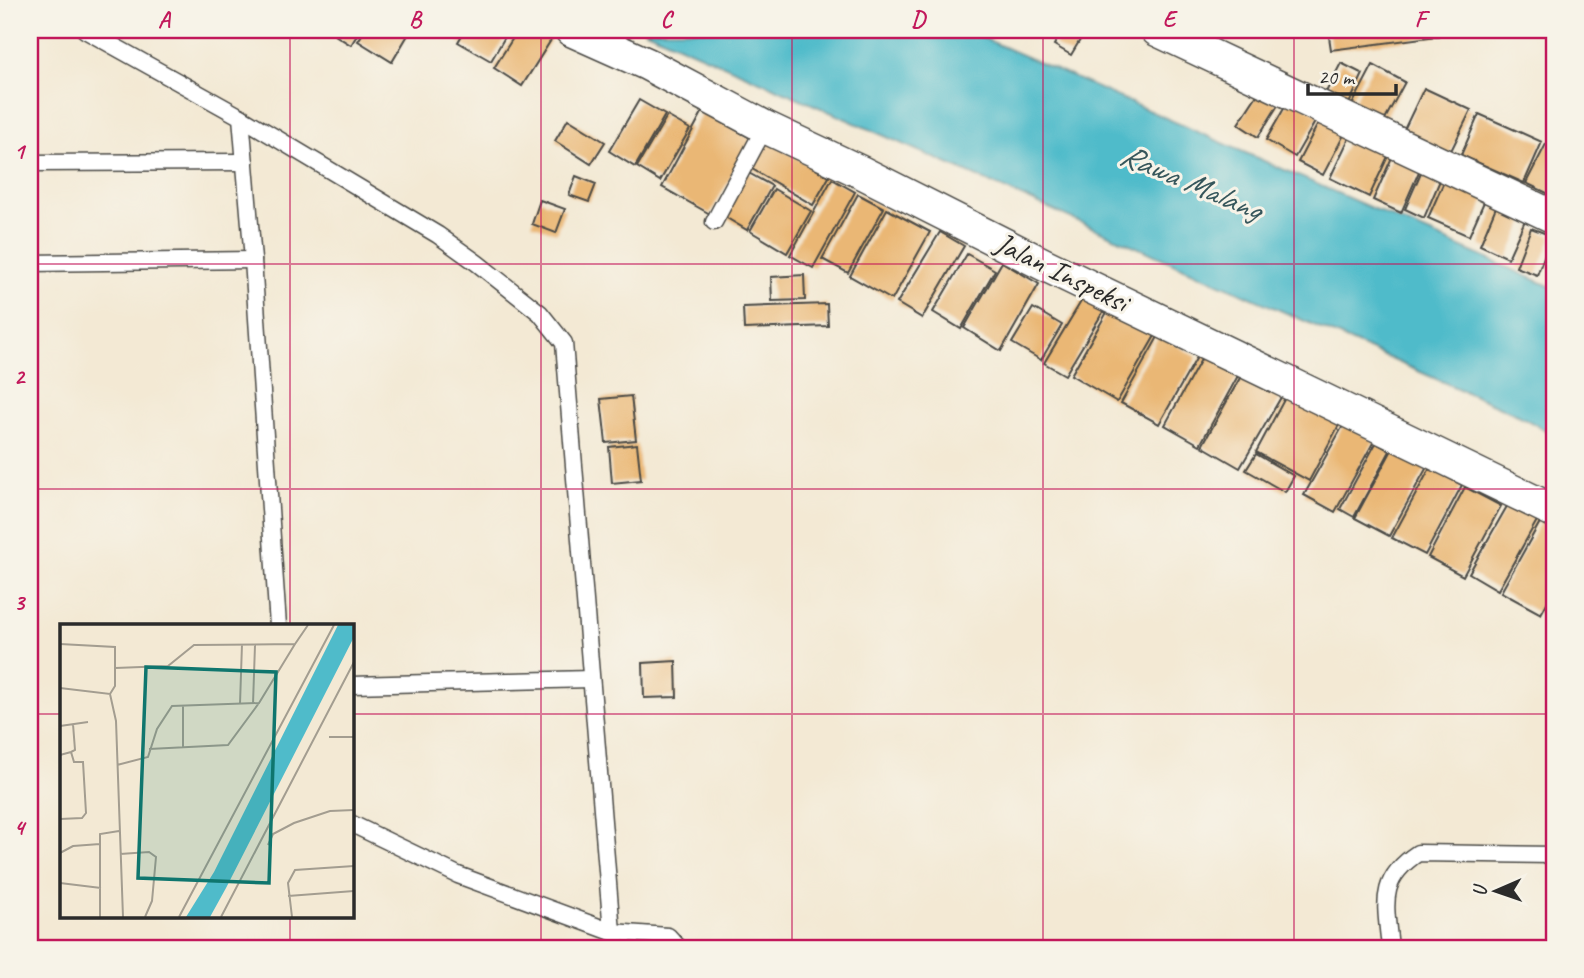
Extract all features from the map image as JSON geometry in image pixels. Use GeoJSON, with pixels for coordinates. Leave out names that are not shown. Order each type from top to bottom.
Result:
{"type":"FeatureCollection","features":[{"type":"Feature","properties":{"kind":"street","name":"Jalan Inspeksi"},"geometry":{"type":"LineString","coordinates":[[571,30],[647,64],[765,127],[1554,511]]}},
{"type":"Feature","properties":{"kind":"street"},"geometry":{"type":"LineString","coordinates":[[1157,30],[1554,216]]}},
{"type":"Feature","properties":{"kind":"lane"},"geometry":{"type":"LineString","coordinates":[[86,30],[241,117],[438,236],[540,313],[564,343],[612,932]]}},
{"type":"Feature","properties":{"kind":"lane"},"geometry":{"type":"LineString","coordinates":[[241,117],[278,624]]}},
{"type":"Feature","properties":{"kind":"lane"},"geometry":{"type":"LineString","coordinates":[[714,222],[765,127]]}},
{"type":"Feature","properties":{"kind":"lane"},"geometry":{"type":"LineString","coordinates":[[30,163],[245,162]]}},
{"type":"Feature","properties":{"kind":"lane"},"geometry":{"type":"LineString","coordinates":[[30,263],[253,260]]}},
{"type":"Feature","properties":{"kind":"lane"},"geometry":{"type":"LineString","coordinates":[[354,685],[592,680]]}},
{"type":"Feature","properties":{"kind":"lane"},"geometry":{"type":"LineString","coordinates":[[354,825],[458,875],[612,932],[668,936],[679,948]]}},
{"type":"Feature","properties":{"kind":"lane"},"geometry":{"type":"LineString","coordinates":[[1390,948],[1386,904],[1388,884],[1403,863],[1418,853],[1554,855]]}},
{"type":"Feature","properties":{"kind":"water","name":"Rawa Malang"},"geometry":{"type":"Polygon","coordinates":[[[644,30],[965,30],[1554,288],[1554,435],[1518,415],[644,30]]]}},
{"type":"Feature","properties":{"kind":"building"},"geometry":{"type":"Polygon","coordinates":[[[327,30],[360,30],[351,45],[327,30]]]}},
{"type":"Feature","properties":{"kind":"building"},"geometry":{"type":"Polygon","coordinates":[[[365,30],[411,30],[392,62],[358,41],[365,30]]]}},
{"type":"Feature","properties":{"kind":"building"},"geometry":{"type":"Polygon","coordinates":[[[465,30],[509,30],[491,61],[458,42],[465,30]]]}},
{"type":"Feature","properties":{"kind":"building"},"geometry":{"type":"Polygon","coordinates":[[[518,30],[534,30],[551,40],[522,86],[494,68],[518,30]]]}},
{"type":"Feature","properties":{"kind":"building"},"geometry":{"type":"Polygon","coordinates":[[[1063,30],[1086,30],[1071,55],[1054,45],[1063,30]]]}},
{"type":"Feature","properties":{"kind":"building"},"geometry":{"type":"Polygon","coordinates":[[[1328,30],[1437,30],[1438,36],[1331,50],[1328,30]]]}},
{"type":"Feature","properties":{"kind":"building"},"geometry":{"type":"Polygon","coordinates":[[[1341,63],[1363,74],[1348,106],[1325,94],[1341,63]]]}},
{"type":"Feature","properties":{"kind":"building"},"geometry":{"type":"Polygon","coordinates":[[[1373,65],[1405,82],[1384,121],[1352,105],[1373,65]]]}},
{"type":"Feature","properties":{"kind":"building"},"geometry":{"type":"Polygon","coordinates":[[[1424,88],[1471,110],[1448,157],[1402,134],[1424,88]]]}},
{"type":"Feature","properties":{"kind":"building"},"geometry":{"type":"Polygon","coordinates":[[[1259,92],[1278,105],[1258,137],[1238,124],[1259,92]]]}},
{"type":"Feature","properties":{"kind":"building"},"geometry":{"type":"Polygon","coordinates":[[[1290,98],[1319,115],[1295,157],[1266,140],[1290,98]]]}},
{"type":"Feature","properties":{"kind":"building"},"geometry":{"type":"Polygon","coordinates":[[[639,100],[665,115],[635,167],[609,151],[639,100]]]}},
{"type":"Feature","properties":{"kind":"building"},"geometry":{"type":"Polygon","coordinates":[[[703,111],[752,139],[710,214],[662,187],[703,111]]]}},
{"type":"Feature","properties":{"kind":"building"},"geometry":{"type":"Polygon","coordinates":[[[1479,114],[1542,142],[1524,183],[1461,155],[1479,114]]]}},
{"type":"Feature","properties":{"kind":"building"},"geometry":{"type":"Polygon","coordinates":[[[667,116],[690,129],[660,181],[637,167],[667,116]]]}},
{"type":"Feature","properties":{"kind":"building"},"geometry":{"type":"Polygon","coordinates":[[[1322,116],[1347,129],[1323,175],[1298,162],[1322,116]]]}},
{"type":"Feature","properties":{"kind":"building"},"geometry":{"type":"Polygon","coordinates":[[[568,119],[605,142],[591,164],[555,141],[568,119]]]}},
{"type":"Feature","properties":{"kind":"building"},"geometry":{"type":"Polygon","coordinates":[[[1351,134],[1390,152],[1369,197],[1330,178],[1351,134]]]}},
{"type":"Feature","properties":{"kind":"building"},"geometry":{"type":"Polygon","coordinates":[[[763,138],[829,177],[813,205],[747,166],[763,138]]]}},
{"type":"Feature","properties":{"kind":"building"},"geometry":{"type":"Polygon","coordinates":[[[1546,144],[1554,148],[1554,183],[1549,194],[1526,183],[1546,144]]]}},
{"type":"Feature","properties":{"kind":"building"},"geometry":{"type":"Polygon","coordinates":[[[1393,155],[1421,167],[1401,213],[1373,200],[1393,155]]]}},
{"type":"Feature","properties":{"kind":"building"},"geometry":{"type":"Polygon","coordinates":[[[1422,170],[1441,178],[1424,218],[1405,209],[1422,170]]]}},
{"type":"Feature","properties":{"kind":"building"},"geometry":{"type":"Polygon","coordinates":[[[745,171],[772,186],[747,230],[720,214],[745,171]]]}},
{"type":"Feature","properties":{"kind":"building"},"geometry":{"type":"Polygon","coordinates":[[[576,176],[596,184],[589,202],[569,195],[576,176]]]}},
{"type":"Feature","properties":{"kind":"building"},"geometry":{"type":"Polygon","coordinates":[[[1446,177],[1487,195],[1469,236],[1428,218],[1446,177]]]}},
{"type":"Feature","properties":{"kind":"building"},"geometry":{"type":"Polygon","coordinates":[[[832,179],[855,192],[813,268],[790,255],[832,179]]]}},
{"type":"Feature","properties":{"kind":"building"},"geometry":{"type":"Polygon","coordinates":[[[774,189],[811,211],[787,253],[750,231],[774,189]]]}},
{"type":"Feature","properties":{"kind":"building"},"geometry":{"type":"Polygon","coordinates":[[[858,194],[884,208],[848,273],[822,259],[858,194]]]}},
{"type":"Feature","properties":{"kind":"building"},"geometry":{"type":"Polygon","coordinates":[[[540,200],[565,209],[556,233],[532,224],[540,200]]]}},
{"type":"Feature","properties":{"kind":"building"},"geometry":{"type":"Polygon","coordinates":[[[1498,202],[1527,216],[1508,258],[1480,245],[1498,202]]]}},
{"type":"Feature","properties":{"kind":"building"},"geometry":{"type":"Polygon","coordinates":[[[887,209],[930,232],[892,300],[850,276],[887,209]]]}},
{"type":"Feature","properties":{"kind":"building"},"geometry":{"type":"Polygon","coordinates":[[[1531,228],[1552,236],[1537,275],[1516,267],[1531,228]]]}},
{"type":"Feature","properties":{"kind":"building"},"geometry":{"type":"Polygon","coordinates":[[[940,232],[964,246],[922,318],[897,303],[940,232]]]}},
{"type":"Feature","properties":{"kind":"building"},"geometry":{"type":"Polygon","coordinates":[[[967,254],[995,270],[961,329],[933,312],[967,254]]]}},
{"type":"Feature","properties":{"kind":"building"},"geometry":{"type":"Polygon","coordinates":[[[1002,262],[1039,284],[1001,351],[964,328],[1002,262]]]}},
{"type":"Feature","properties":{"kind":"building"},"geometry":{"type":"Polygon","coordinates":[[[804,275],[805,300],[772,301],[771,277],[804,275]]]}},
{"type":"Feature","properties":{"kind":"building"},"geometry":{"type":"Polygon","coordinates":[[[1085,295],[1106,307],[1065,375],[1044,363],[1085,295]]]}},
{"type":"Feature","properties":{"kind":"building"},"geometry":{"type":"Polygon","coordinates":[[[827,304],[828,326],[744,329],[743,307],[827,304]]]}},
{"type":"Feature","properties":{"kind":"building"},"geometry":{"type":"Polygon","coordinates":[[[1110,307],[1156,334],[1117,402],[1071,375],[1110,307]]]}},
{"type":"Feature","properties":{"kind":"building"},"geometry":{"type":"Polygon","coordinates":[[[1033,308],[1062,325],[1041,360],[1012,343],[1033,308]]]}},
{"type":"Feature","properties":{"kind":"building"},"geometry":{"type":"Polygon","coordinates":[[[1159,335],[1197,357],[1159,424],[1121,403],[1159,335]]]}},
{"type":"Feature","properties":{"kind":"building"},"geometry":{"type":"Polygon","coordinates":[[[1205,352],[1240,372],[1200,445],[1165,425],[1205,352]]]}},
{"type":"Feature","properties":{"kind":"building"},"geometry":{"type":"Polygon","coordinates":[[[1245,369],[1284,392],[1240,468],[1202,446],[1245,369]]]}},
{"type":"Feature","properties":{"kind":"building"},"geometry":{"type":"Polygon","coordinates":[[[1287,394],[1340,423],[1309,481],[1256,452],[1287,394]]]}},
{"type":"Feature","properties":{"kind":"building"},"geometry":{"type":"Polygon","coordinates":[[[631,396],[636,440],[606,443],[601,399],[631,396]]]}},
{"type":"Feature","properties":{"kind":"building"},"geometry":{"type":"Polygon","coordinates":[[[1344,424],[1374,441],[1335,512],[1304,495],[1344,424]]]}},
{"type":"Feature","properties":{"kind":"building"},"geometry":{"type":"Polygon","coordinates":[[[1376,443],[1390,451],[1354,517],[1340,509],[1376,443]]]}},
{"type":"Feature","properties":{"kind":"building"},"geometry":{"type":"Polygon","coordinates":[[[637,444],[641,480],[612,483],[609,447],[637,444]]]}},
{"type":"Feature","properties":{"kind":"building"},"geometry":{"type":"Polygon","coordinates":[[[1393,448],[1427,467],[1389,536],[1355,518],[1393,448]]]}},
{"type":"Feature","properties":{"kind":"building"},"geometry":{"type":"Polygon","coordinates":[[[1256,454],[1294,476],[1285,492],[1246,470],[1256,454]]]}},
{"type":"Feature","properties":{"kind":"building"},"geometry":{"type":"Polygon","coordinates":[[[1430,468],[1462,485],[1425,555],[1392,538],[1430,468]]]}},
{"type":"Feature","properties":{"kind":"building"},"geometry":{"type":"Polygon","coordinates":[[[1465,487],[1501,506],[1463,576],[1428,557],[1465,487]]]}},
{"type":"Feature","properties":{"kind":"building"},"geometry":{"type":"Polygon","coordinates":[[[1510,501],[1539,517],[1498,590],[1469,573],[1510,501]]]}},
{"type":"Feature","properties":{"kind":"building"},"geometry":{"type":"Polygon","coordinates":[[[1544,515],[1554,521],[1554,590],[1541,614],[1501,592],[1544,515]]]}},
{"type":"Feature","properties":{"kind":"building"},"geometry":{"type":"Polygon","coordinates":[[[676,661],[677,697],[644,698],[643,663],[676,661]]]}}]}
